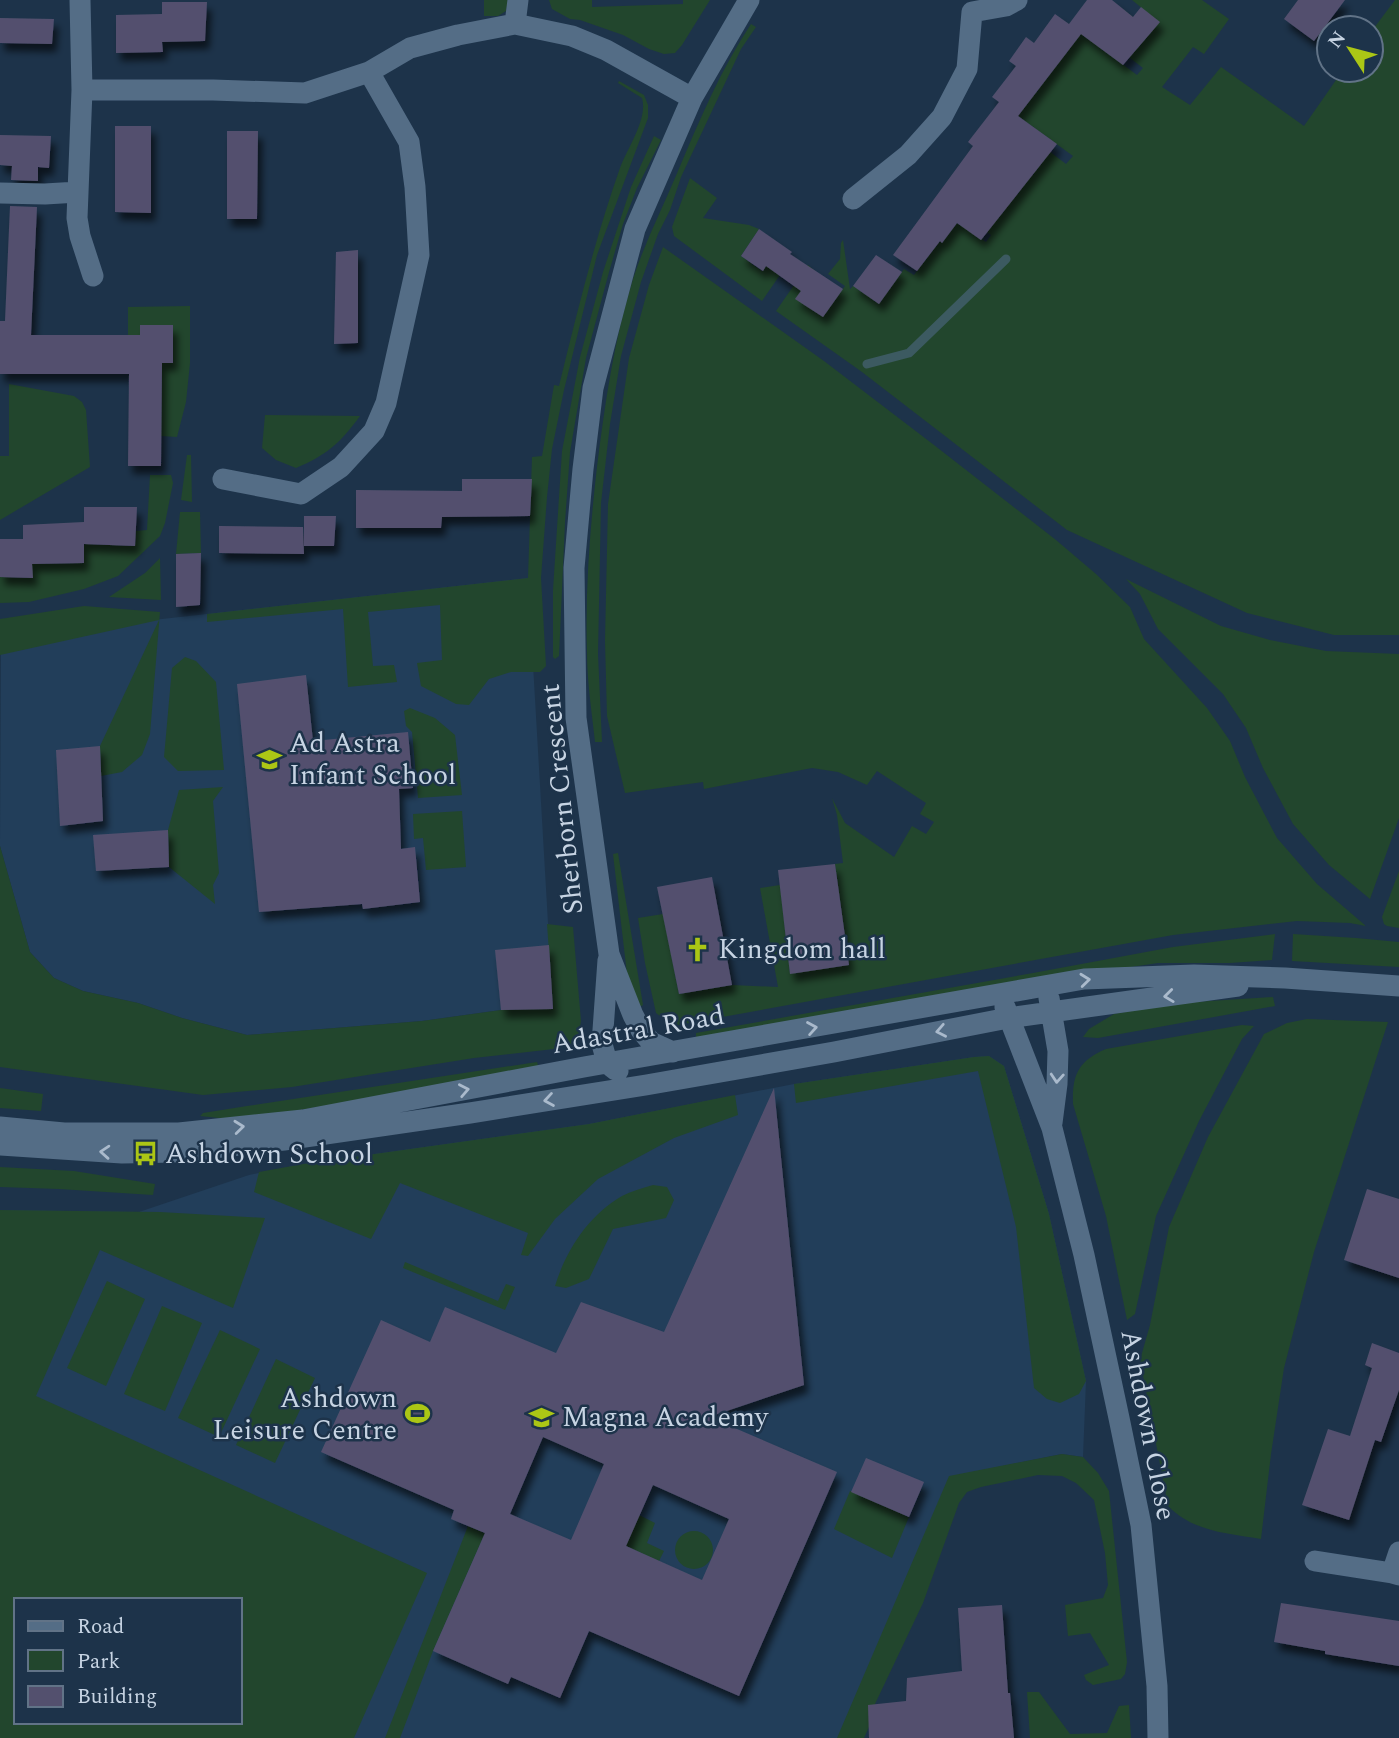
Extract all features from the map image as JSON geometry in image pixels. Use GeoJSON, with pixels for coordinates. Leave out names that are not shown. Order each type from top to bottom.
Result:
{"type":"FeatureCollection","features":[{"type":"Feature","properties":{"kind":"street"},"geometry":{"type":"LineString","coordinates":[[79,0],[82,90],[77,218],[93,276]]}},
{"type":"Feature","properties":{"kind":"street"},"geometry":{"type":"LineString","coordinates":[[515,24],[518,0]]}},
{"type":"Feature","properties":{"kind":"street","name":"Sherborn Crescent"},"geometry":{"type":"LineString","coordinates":[[617,1060],[609,954],[576,718],[574,568],[593,388],[635,229],[692,98],[748,0]]}},
{"type":"Feature","properties":{"kind":"street"},"geometry":{"type":"LineString","coordinates":[[853,200],[908,155],[942,117],[967,69],[964,6],[1006,6],[1017,0]]}},
{"type":"Feature","properties":{"kind":"street"},"geometry":{"type":"LineString","coordinates":[[82,90],[304,93],[369,72],[410,48],[515,24],[572,36],[606,50],[692,98]]}},
{"type":"Feature","properties":{"kind":"street"},"geometry":{"type":"LineString","coordinates":[[223,479],[301,494],[341,467],[374,431],[386,403],[419,255],[410,142],[369,72]]}},
{"type":"Feature","properties":{"kind":"street"},"geometry":{"type":"LineString","coordinates":[[0,193],[78,192]]}},
{"type":"Feature","properties":{"kind":"street","name":"Sherborn Crescent"},"geometry":{"type":"LineString","coordinates":[[609,954],[641,1030],[651,1042],[673,1052]]}},
{"type":"Feature","properties":{"kind":"street","name":"Adastral Road"},"geometry":{"type":"LineString","coordinates":[[0,1127],[64,1133],[178,1133],[303,1120],[617,1060],[1084,979],[1194,975],[1399,986]]}},
{"type":"Feature","properties":{"kind":"street","name":"Adastral Road"},"geometry":{"type":"LineString","coordinates":[[0,1145],[121,1153],[178,1152],[338,1132],[597,1093],[834,1052],[1008,1018],[1232,988],[1285,978]]}},
{"type":"Feature","properties":{"kind":"street"},"geometry":{"type":"LineString","coordinates":[[1047,986],[1058,1051],[1052,1128]]}},
{"type":"Feature","properties":{"kind":"street"},"geometry":{"type":"LineString","coordinates":[[1002,994],[1008,1018],[1052,1128]]}},
{"type":"Feature","properties":{"kind":"street","name":"Sherborn Crescent"},"geometry":{"type":"LineString","coordinates":[[617,1060],[634,1045],[633,1015]]}},
{"type":"Feature","properties":{"kind":"street"},"geometry":{"type":"LineString","coordinates":[[617,1060],[629,1074],[790,1046],[834,1052]]}},
{"type":"Feature","properties":{"kind":"street"},"geometry":{"type":"LineString","coordinates":[[597,1093],[617,1084],[617,1060]]}},
{"type":"Feature","properties":{"kind":"street","name":"Ashdown Close"},"geometry":{"type":"LineString","coordinates":[[1052,1128],[1084,1255],[1141,1525],[1157,1686],[1158,1738]]}},
{"type":"Feature","properties":{"kind":"street"},"geometry":{"type":"LineString","coordinates":[[1315,1561],[1396,1574],[1399,1552]]}},
{"type":"Feature","properties":{"kind":"shaded area","name":"Ad Astra Infant School"},"geometry":{"type":"Polygon","coordinates":[[[528,578],[553,1009],[501,1010],[422,1021],[247,1035],[138,1003],[83,991],[54,978],[30,952],[0,846],[1,637],[528,578]]]}},
{"type":"Feature","properties":{"kind":"shaded area","name":"Magna Academy"},"geometry":{"type":"Polygon","coordinates":[[[989,1056],[1004,1066],[1049,1214],[1086,1381],[1083,1457],[1062,1454],[963,1474],[846,1738],[0,1738],[0,1210],[139,1212],[249,1175],[303,1164],[589,1124],[794,1084],[974,1057],[989,1056]]]}},
{"type":"Feature","properties":{"kind":"green space"},"geometry":{"type":"Polygon","coordinates":[[[484,0],[508,0],[506,11],[498,16],[484,16],[484,0]]]}},
{"type":"Feature","properties":{"kind":"green space"},"geometry":{"type":"Polygon","coordinates":[[[549,0],[592,0],[592,7],[683,4],[683,0],[710,0],[682,45],[675,53],[664,54],[623,35],[570,19],[552,9],[549,0]]]}},
{"type":"Feature","properties":{"kind":"green space"},"geometry":{"type":"Polygon","coordinates":[[[1132,0],[1202,0],[1229,19],[1204,54],[1193,47],[1162,87],[1190,105],[1221,67],[1304,126],[1333,84],[1385,84],[1384,14],[1395,0],[1399,0],[1399,635],[1334,635],[1247,613],[1067,530],[862,372],[776,311],[808,265],[815,271],[796,299],[823,316],[845,286],[828,274],[840,259],[843,240],[850,289],[853,286],[879,303],[904,269],[914,275],[957,223],[986,242],[991,235],[962,215],[1013,200],[1025,184],[1024,132],[1066,164],[1073,156],[1018,116],[1081,33],[1137,75],[1143,68],[1104,38],[1124,10],[1151,31],[1159,22],[1132,0]]]}},
{"type":"Feature","properties":{"kind":"green space"},"geometry":{"type":"Polygon","coordinates":[[[751,24],[756,27],[741,49],[681,177],[670,210],[658,234],[641,282],[621,356],[601,503],[598,654],[602,742],[595,742],[587,663],[589,560],[597,467],[615,348],[633,279],[649,238],[711,96],[751,24]]]}},
{"type":"Feature","properties":{"kind":"green space"},"geometry":{"type":"Polygon","coordinates":[[[619,81],[644,95],[648,105],[648,118],[597,255],[552,449],[541,578],[546,666],[540,672],[511,672],[489,679],[469,705],[456,704],[421,686],[417,663],[442,660],[440,605],[368,612],[373,666],[394,665],[397,682],[348,687],[343,609],[207,622],[207,614],[528,578],[532,457],[542,456],[554,385],[559,386],[602,222],[642,115],[642,98],[618,83],[619,81]]]}},
{"type":"Feature","properties":{"kind":"green space"},"geometry":{"type":"Polygon","coordinates":[[[654,136],[661,140],[623,224],[586,358],[570,452],[559,656],[555,659],[553,590],[562,451],[580,357],[603,272],[631,187],[654,136]]]}},
{"type":"Feature","properties":{"kind":"green space"},"geometry":{"type":"Polygon","coordinates":[[[690,178],[717,198],[703,218],[759,229],[741,256],[762,271],[766,266],[782,272],[762,301],[674,236],[672,227],[690,178]]]}},
{"type":"Feature","properties":{"kind":"green space"},"geometry":{"type":"Polygon","coordinates":[[[663,247],[824,361],[1056,540],[1096,574],[1130,607],[1144,639],[1207,708],[1230,741],[1245,777],[1277,838],[1317,884],[1366,926],[1297,921],[1173,935],[673,1026],[656,1013],[638,918],[663,914],[679,994],[732,985],[778,987],[760,888],[780,885],[790,973],[849,965],[835,864],[843,863],[832,798],[845,823],[894,857],[912,826],[926,834],[934,822],[920,814],[926,803],[877,771],[867,785],[838,772],[812,768],[704,789],[703,782],[625,793],[607,716],[605,641],[608,504],[629,358],[649,285],[663,247]]]}},
{"type":"Feature","properties":{"kind":"green space"},"geometry":{"type":"Polygon","coordinates":[[[190,306],[190,363],[186,402],[177,437],[161,436],[162,363],[173,363],[140,325],[140,336],[128,335],[128,307],[190,306]]]}},
{"type":"Feature","properties":{"kind":"green space"},"geometry":{"type":"Polygon","coordinates":[[[9,384],[74,396],[82,402],[86,410],[90,467],[0,520],[0,456],[9,456],[9,384]]]}},
{"type":"Feature","properties":{"kind":"green space"},"geometry":{"type":"Polygon","coordinates":[[[265,415],[360,416],[332,447],[296,468],[276,460],[262,448],[265,415]]]}},
{"type":"Feature","properties":{"kind":"green space"},"geometry":{"type":"Polygon","coordinates":[[[187,455],[191,455],[192,502],[181,500],[187,455]]]}},
{"type":"Feature","properties":{"kind":"green space"},"geometry":{"type":"Polygon","coordinates":[[[150,475],[171,475],[173,483],[165,523],[160,536],[118,576],[84,589],[29,602],[0,603],[0,577],[32,578],[32,564],[83,563],[84,544],[135,546],[136,531],[147,530],[150,475]]]}},
{"type":"Feature","properties":{"kind":"green space"},"geometry":{"type":"Polygon","coordinates":[[[180,512],[200,512],[201,553],[176,554],[180,512]]]}},
{"type":"Feature","properties":{"kind":"green space"},"geometry":{"type":"Polygon","coordinates":[[[160,558],[161,600],[109,597],[145,573],[160,558]]]}},
{"type":"Feature","properties":{"kind":"green space"},"geometry":{"type":"Polygon","coordinates":[[[1126,579],[1221,626],[1270,640],[1326,651],[1399,654],[1399,818],[1370,899],[1329,865],[1293,824],[1263,768],[1246,728],[1223,694],[1158,629],[1140,594],[1126,579]]]}},
{"type":"Feature","properties":{"kind":"green space"},"geometry":{"type":"Polygon","coordinates":[[[84,606],[160,612],[150,734],[142,755],[122,772],[101,776],[100,746],[159,620],[0,655],[0,619],[84,606]]]}},
{"type":"Feature","properties":{"kind":"green space"},"geometry":{"type":"Polygon","coordinates":[[[185,657],[196,661],[216,682],[224,770],[178,771],[164,757],[172,668],[185,657]]]}},
{"type":"Feature","properties":{"kind":"green space"},"geometry":{"type":"Polygon","coordinates":[[[410,708],[435,718],[455,735],[462,795],[418,798],[412,732],[406,726],[404,711],[410,708]]]}},
{"type":"Feature","properties":{"kind":"green space"},"geometry":{"type":"Polygon","coordinates":[[[223,787],[213,801],[219,873],[213,885],[215,904],[169,867],[168,830],[179,790],[223,787]]]}},
{"type":"Feature","properties":{"kind":"green space"},"geometry":{"type":"Polygon","coordinates":[[[462,811],[466,867],[426,870],[423,838],[414,839],[413,814],[462,811]]]}},
{"type":"Feature","properties":{"kind":"green space"},"geometry":{"type":"Polygon","coordinates":[[[0,846],[30,952],[54,978],[83,991],[138,1003],[247,1035],[422,1021],[501,1010],[553,1008],[547,924],[573,927],[581,1021],[579,1033],[571,1045],[554,1049],[474,1058],[292,1087],[203,1095],[0,1067],[0,846]]]}},
{"type":"Feature","properties":{"kind":"green space"},"geometry":{"type":"Polygon","coordinates":[[[618,853],[643,1005],[638,1008],[627,974],[613,854],[618,853]]]}},
{"type":"Feature","properties":{"kind":"green space"},"geometry":{"type":"Polygon","coordinates":[[[1399,871],[1399,928],[1387,926],[1382,917],[1399,871]]]}},
{"type":"Feature","properties":{"kind":"green space"},"geometry":{"type":"Polygon","coordinates":[[[1275,934],[1272,960],[1158,963],[1035,981],[696,1040],[696,1033],[1173,947],[1275,934]]]}},
{"type":"Feature","properties":{"kind":"green space"},"geometry":{"type":"Polygon","coordinates":[[[1293,934],[1399,942],[1399,967],[1292,961],[1293,934]]]}},
{"type":"Feature","properties":{"kind":"green space"},"geometry":{"type":"Polygon","coordinates":[[[1273,997],[1275,1006],[1098,1038],[1083,1037],[1089,1029],[1114,1014],[1194,1002],[1273,997]]]}},
{"type":"Feature","properties":{"kind":"green space"},"geometry":{"type":"Polygon","coordinates":[[[1307,1019],[1388,1022],[1314,1252],[1284,1368],[1261,1539],[1200,1526],[1178,1515],[1168,1506],[1140,1360],[1150,1325],[1169,1227],[1208,1137],[1264,1034],[1287,1023],[1307,1019]]]}},
{"type":"Feature","properties":{"kind":"green space"},"geometry":{"type":"Polygon","coordinates":[[[1242,1025],[1254,1026],[1242,1039],[1199,1121],[1156,1216],[1135,1314],[1127,1320],[1106,1216],[1073,1104],[1076,1077],[1083,1064],[1106,1049],[1242,1025]]]}},
{"type":"Feature","properties":{"kind":"green space"},"geometry":{"type":"Polygon","coordinates":[[[989,1056],[1004,1066],[1049,1214],[1086,1381],[1079,1394],[1060,1403],[1047,1399],[1034,1388],[1016,1227],[978,1071],[796,1103],[794,1084],[989,1056]]]}},
{"type":"Feature","properties":{"kind":"green space"},"geometry":{"type":"Polygon","coordinates":[[[537,1062],[539,1068],[238,1120],[200,1116],[203,1113],[537,1062]]]}},
{"type":"Feature","properties":{"kind":"green space"},"geometry":{"type":"Polygon","coordinates":[[[0,1088],[43,1094],[41,1111],[0,1108],[0,1088]]]}},
{"type":"Feature","properties":{"kind":"green space"},"geometry":{"type":"Polygon","coordinates":[[[735,1095],[738,1115],[674,1138],[598,1179],[555,1219],[528,1256],[521,1255],[528,1233],[400,1183],[371,1239],[254,1192],[259,1172],[589,1124],[735,1095]]]}},
{"type":"Feature","properties":{"kind":"green space"},"geometry":{"type":"Polygon","coordinates":[[[0,1167],[74,1171],[155,1184],[153,1195],[0,1187],[0,1167]]]}},
{"type":"Feature","properties":{"kind":"green space"},"geometry":{"type":"Polygon","coordinates":[[[653,1185],[667,1187],[674,1200],[666,1218],[613,1229],[589,1279],[566,1288],[555,1286],[565,1259],[589,1223],[622,1196],[653,1185]]]}},
{"type":"Feature","properties":{"kind":"green space"},"geometry":{"type":"Polygon","coordinates":[[[0,1210],[160,1212],[265,1218],[233,1308],[100,1250],[36,1396],[427,1573],[354,1738],[0,1738],[0,1210]]]}},
{"type":"Feature","properties":{"kind":"green space"},"geometry":{"type":"Polygon","coordinates":[[[405,1262],[498,1301],[506,1284],[515,1287],[505,1310],[403,1268],[405,1262]]]}},
{"type":"Feature","properties":{"kind":"green space"},"geometry":{"type":"Polygon","coordinates":[[[107,1281],[145,1299],[106,1386],[67,1368],[107,1281]]]}},
{"type":"Feature","properties":{"kind":"green space"},"geometry":{"type":"Polygon","coordinates":[[[162,1306],[202,1323],[165,1411],[124,1394],[162,1306]]]}},
{"type":"Feature","properties":{"kind":"green space"},"geometry":{"type":"Polygon","coordinates":[[[220,1330],[260,1349],[219,1437],[178,1418],[220,1330]]]}},
{"type":"Feature","properties":{"kind":"green space"},"geometry":{"type":"Polygon","coordinates":[[[276,1359],[315,1378],[275,1463],[236,1445],[276,1359]]]}},
{"type":"Feature","properties":{"kind":"green space"},"geometry":{"type":"Polygon","coordinates":[[[1062,1454],[1083,1457],[1098,1473],[1109,1491],[1127,1662],[1125,1674],[1121,1679],[1093,1685],[1084,1675],[1109,1665],[1090,1633],[1068,1636],[1065,1605],[1103,1598],[1108,1585],[1105,1553],[1094,1500],[1076,1483],[1062,1476],[1038,1475],[981,1487],[967,1492],[959,1503],[923,1603],[875,1704],[864,1738],[837,1738],[949,1476],[1062,1454]]]}},
{"type":"Feature","properties":{"kind":"green space"},"geometry":{"type":"Polygon","coordinates":[[[850,1491],[909,1517],[892,1558],[834,1529],[850,1491]]]}},
{"type":"Feature","properties":{"kind":"green space"},"geometry":{"type":"Polygon","coordinates":[[[639,1515],[655,1523],[647,1543],[664,1551],[659,1561],[626,1546],[639,1515]]]}},
{"type":"Feature","properties":{"kind":"green space"},"geometry":{"type":"Polygon","coordinates":[[[468,1526],[485,1533],[433,1651],[400,1738],[385,1738],[468,1526]]]}},
{"type":"Feature","properties":{"kind":"green space"},"geometry":{"type":"Polygon","coordinates":[[[694,1531],[707,1537],[713,1550],[707,1563],[694,1569],[681,1563],[675,1550],[681,1537],[694,1531]]]}},
{"type":"Feature","properties":{"kind":"green space"},"geometry":{"type":"Polygon","coordinates":[[[1027,1692],[1039,1692],[1070,1734],[1107,1733],[1119,1706],[1129,1705],[1131,1738],[1030,1738],[1027,1692]]]}},
{"type":"Feature","properties":{"kind":"building"},"geometry":{"type":"Polygon","coordinates":[[[1087,0],[1112,0],[1133,17],[1141,7],[1160,22],[1123,65],[1081,34],[1018,116],[1057,144],[981,240],[957,223],[917,271],[893,255],[973,146],[968,142],[999,102],[992,97],[1016,66],[1009,61],[1026,37],[1034,43],[1055,14],[1069,24],[1087,0]]]}},
{"type":"Feature","properties":{"kind":"building"},"geometry":{"type":"Polygon","coordinates":[[[1298,0],[1345,0],[1334,14],[1315,14],[1314,41],[1284,19],[1298,0]]]}},
{"type":"Feature","properties":{"kind":"building"},"geometry":{"type":"Polygon","coordinates":[[[162,2],[207,2],[205,41],[162,42],[163,52],[116,53],[116,15],[162,14],[162,2]]]}},
{"type":"Feature","properties":{"kind":"building"},"geometry":{"type":"Polygon","coordinates":[[[0,18],[54,19],[52,44],[0,43],[0,18]]]}},
{"type":"Feature","properties":{"kind":"building"},"geometry":{"type":"Polygon","coordinates":[[[115,126],[151,126],[151,213],[115,212],[115,126]]]}},
{"type":"Feature","properties":{"kind":"building"},"geometry":{"type":"Polygon","coordinates":[[[227,131],[258,131],[257,219],[227,219],[227,131]]]}},
{"type":"Feature","properties":{"kind":"building"},"geometry":{"type":"Polygon","coordinates":[[[0,135],[51,136],[49,168],[38,167],[38,181],[11,180],[12,166],[0,165],[0,135]]]}},
{"type":"Feature","properties":{"kind":"building"},"geometry":{"type":"Polygon","coordinates":[[[10,206],[37,207],[31,335],[140,335],[140,325],[173,325],[173,363],[162,363],[161,466],[128,466],[129,374],[0,374],[0,321],[5,321],[10,206]]]}},
{"type":"Feature","properties":{"kind":"building"},"geometry":{"type":"Polygon","coordinates":[[[759,229],[792,252],[790,254],[843,289],[823,317],[795,299],[801,291],[766,266],[763,271],[741,256],[759,229]]]}},
{"type":"Feature","properties":{"kind":"building"},"geometry":{"type":"Polygon","coordinates":[[[358,250],[358,343],[334,344],[336,252],[358,250]]]}},
{"type":"Feature","properties":{"kind":"building"},"geometry":{"type":"Polygon","coordinates":[[[876,255],[902,272],[879,304],[853,286],[876,255]]]}},
{"type":"Feature","properties":{"kind":"building"},"geometry":{"type":"Polygon","coordinates":[[[462,479],[532,479],[530,516],[442,517],[441,528],[356,528],[356,490],[462,491],[462,479]]]}},
{"type":"Feature","properties":{"kind":"building"},"geometry":{"type":"Polygon","coordinates":[[[84,507],[137,507],[135,546],[84,544],[84,563],[32,564],[33,578],[0,577],[0,539],[23,539],[23,525],[84,522],[84,507]]]}},
{"type":"Feature","properties":{"kind":"building"},"geometry":{"type":"Polygon","coordinates":[[[304,516],[336,516],[334,546],[304,546],[304,516]]]}},
{"type":"Feature","properties":{"kind":"building"},"geometry":{"type":"Polygon","coordinates":[[[219,526],[303,527],[304,554],[219,553],[219,526]]]}},
{"type":"Feature","properties":{"kind":"building"},"geometry":{"type":"Polygon","coordinates":[[[201,553],[200,605],[176,607],[176,554],[201,553]]]}},
{"type":"Feature","properties":{"kind":"building"},"geometry":{"type":"Polygon","coordinates":[[[306,675],[313,741],[408,732],[413,788],[399,789],[401,849],[415,847],[420,902],[363,909],[362,904],[259,912],[237,684],[306,675]]]}},
{"type":"Feature","properties":{"kind":"building"},"geometry":{"type":"Polygon","coordinates":[[[100,746],[103,821],[60,826],[56,750],[100,746]]]}},
{"type":"Feature","properties":{"kind":"building"},"geometry":{"type":"Polygon","coordinates":[[[168,830],[169,867],[96,871],[93,835],[168,830]]]}},
{"type":"Feature","properties":{"kind":"building"},"geometry":{"type":"Polygon","coordinates":[[[835,864],[849,965],[790,974],[778,870],[835,864]]]}},
{"type":"Feature","properties":{"kind":"building","name":"Kingdom hall"},"geometry":{"type":"Polygon","coordinates":[[[712,877],[732,985],[679,994],[657,887],[712,877]]]}},
{"type":"Feature","properties":{"kind":"building"},"geometry":{"type":"Polygon","coordinates":[[[549,945],[553,1009],[501,1010],[495,950],[549,945]]]}},
{"type":"Feature","properties":{"kind":"building"},"geometry":{"type":"Polygon","coordinates":[[[774,1088],[804,1385],[709,1417],[837,1472],[739,1696],[589,1631],[560,1698],[511,1677],[508,1684],[433,1651],[485,1533],[451,1519],[454,1510],[321,1452],[381,1320],[430,1342],[445,1307],[556,1353],[581,1302],[664,1332],[774,1088]],[[543,1437],[510,1514],[571,1540],[604,1464],[543,1437]],[[653,1485],[626,1546],[702,1580],[729,1519],[653,1485]]]}},
{"type":"Feature","properties":{"kind":"building"},"geometry":{"type":"Polygon","coordinates":[[[1367,1189],[1399,1199],[1399,1278],[1344,1260],[1367,1189]]]}},
{"type":"Feature","properties":{"kind":"building"},"geometry":{"type":"Polygon","coordinates":[[[1372,1343],[1399,1353],[1399,1390],[1381,1442],[1375,1440],[1349,1520],[1302,1505],[1328,1429],[1350,1436],[1372,1368],[1365,1365],[1372,1343]]]}},
{"type":"Feature","properties":{"kind":"building"},"geometry":{"type":"Polygon","coordinates":[[[866,1458],[924,1482],[909,1517],[851,1492],[866,1458]]]}},
{"type":"Feature","properties":{"kind":"building"},"geometry":{"type":"Polygon","coordinates":[[[1281,1603],[1399,1621],[1399,1666],[1325,1654],[1325,1651],[1274,1642],[1281,1603]]]}},
{"type":"Feature","properties":{"kind":"building"},"geometry":{"type":"Polygon","coordinates":[[[1002,1605],[1014,1738],[869,1738],[868,1705],[906,1701],[907,1678],[962,1671],[958,1608],[1002,1605]]]}},
{"type":"Feature","properties":{"kind":"waterway"},"geometry":{"type":"LineString","coordinates":[[867,364],[909,353],[1006,259]]}},
{"type":"Feature","properties":{"kind":"place","name":"Ad Astra Infant School"},"geometry":{"type":"Point","coordinates":[269,759]}},
{"type":"Feature","properties":{"kind":"place","name":"Kingdom hall"},"geometry":{"type":"Point","coordinates":[698,949]}},
{"type":"Feature","properties":{"kind":"place","name":"Ashdown School"},"geometry":{"type":"Point","coordinates":[145,1154]}},
{"type":"Feature","properties":{"kind":"place","name":"Ashdown Leisure Centre"},"geometry":{"type":"Point","coordinates":[417,1414]}},
{"type":"Feature","properties":{"kind":"place","name":"Magna Academy"},"geometry":{"type":"Point","coordinates":[542,1417]}}]}
